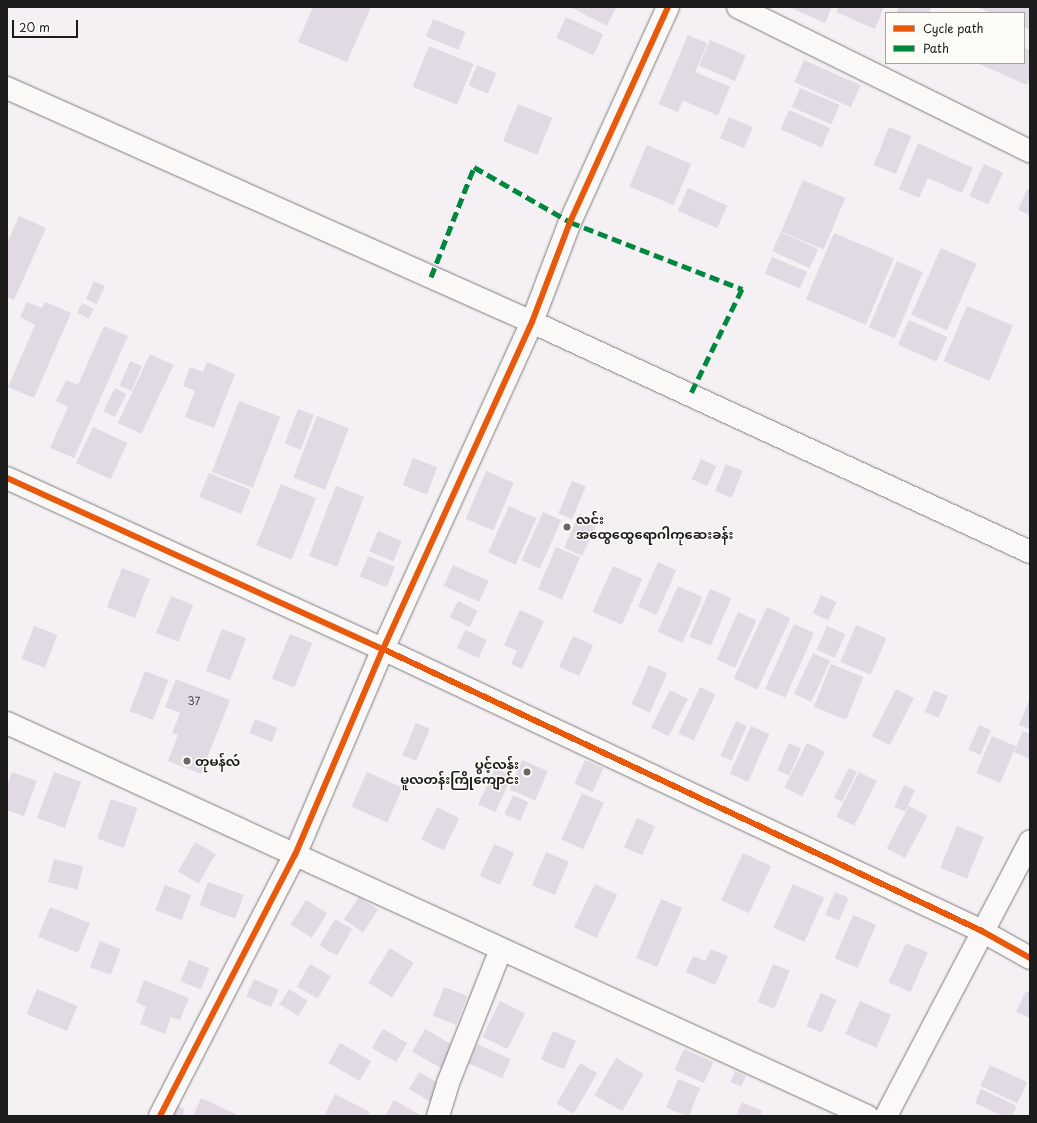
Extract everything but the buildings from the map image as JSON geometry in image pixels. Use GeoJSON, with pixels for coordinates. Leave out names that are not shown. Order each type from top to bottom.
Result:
{"type":"FeatureCollection","features":[{"type":"Feature","properties":{"kind":"street"},"geometry":{"type":"LineString","coordinates":[[160,1116],[295,855],[383,649],[532,322],[570,222],[668,7]]}},
{"type":"Feature","properties":{"kind":"street"},"geometry":{"type":"LineString","coordinates":[[738,7],[1030,151]]}},
{"type":"Feature","properties":{"kind":"street"},"geometry":{"type":"LineString","coordinates":[[7,88],[532,322],[1030,552]]}},
{"type":"Feature","properties":{"kind":"street"},"geometry":{"type":"LineString","coordinates":[[7,478],[383,649],[982,931],[1030,958]]}},
{"type":"Feature","properties":{"kind":"street"},"geometry":{"type":"LineString","coordinates":[[7,723],[867,1116]]}},
{"type":"Feature","properties":{"kind":"street"},"geometry":{"type":"LineString","coordinates":[[886,1116],[1030,842]]}},
{"type":"Feature","properties":{"kind":"street"},"geometry":{"type":"LineString","coordinates":[[438,1116],[448,1083],[501,949]]}},
{"type":"Feature","properties":{"kind":"marked path"},"geometry":{"type":"LineString","coordinates":[[431,277],[474,167],[570,222],[742,289],[690,395]]}},
{"type":"Feature","properties":{"kind":"cycle path"},"geometry":{"type":"LineString","coordinates":[[160,1116],[295,855],[383,649],[532,322],[570,222],[668,7]]}},
{"type":"Feature","properties":{"kind":"cycle path"},"geometry":{"type":"LineString","coordinates":[[7,478],[383,649],[982,931],[1030,958]]}},
{"type":"Feature","properties":{"kind":"place","name":"လင်း အထွေထွေရောဂါကုဆေးခန်း"},"geometry":{"type":"Point","coordinates":[567,527]}},
{"type":"Feature","properties":{"kind":"place","name":"တုမန်လဴ"},"geometry":{"type":"Point","coordinates":[187,761]}},
{"type":"Feature","properties":{"kind":"place","name":"ပွင့်လန်း မူလတန်းကြိုကျောင်း"},"geometry":{"type":"Point","coordinates":[527,772]}}]}
